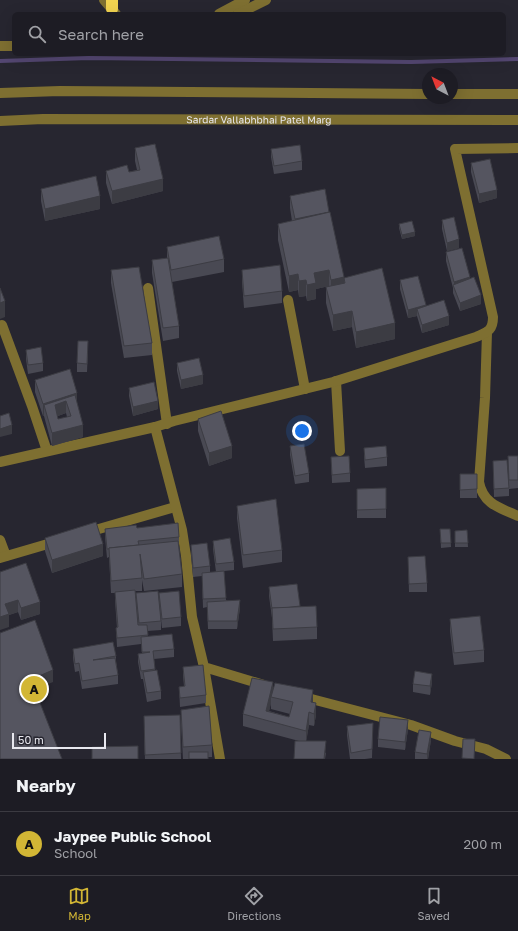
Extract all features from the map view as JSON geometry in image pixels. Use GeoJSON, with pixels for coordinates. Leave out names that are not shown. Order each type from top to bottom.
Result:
{"type":"FeatureCollection","features":[{"type":"Feature","properties":{"kind":"street"},"geometry":{"type":"LineString","coordinates":[[223,12],[245,0]]}},
{"type":"Feature","properties":{"kind":"street"},"geometry":{"type":"LineString","coordinates":[[242,12],[266,0]]}},
{"type":"Feature","properties":{"kind":"street"},"geometry":{"type":"LineString","coordinates":[[0,46],[12,46]]}},
{"type":"Feature","properties":{"kind":"street"},"geometry":{"type":"LineString","coordinates":[[0,93],[68,91],[422,94]]}},
{"type":"Feature","properties":{"kind":"street"},"geometry":{"type":"LineString","coordinates":[[458,94],[518,94]]}},
{"type":"Feature","properties":{"kind":"street","name":"Sardar Vallabhbhai Patel Marg"},"geometry":{"type":"LineString","coordinates":[[0,121],[43,119],[518,120]]}},
{"type":"Feature","properties":{"kind":"street"},"geometry":{"type":"LineString","coordinates":[[0,462],[155,427],[336,381],[476,337],[487,332],[493,326],[493,317],[455,149],[518,148]]}},
{"type":"Feature","properties":{"kind":"street"},"geometry":{"type":"LineString","coordinates":[[148,288],[167,424]]}},
{"type":"Feature","properties":{"kind":"street"},"geometry":{"type":"LineString","coordinates":[[288,300],[305,389]]}},
{"type":"Feature","properties":{"kind":"street"},"geometry":{"type":"LineString","coordinates":[[2,325],[30,399],[47,452]]}},
{"type":"Feature","properties":{"kind":"street"},"geometry":{"type":"LineString","coordinates":[[487,332],[484,427],[480,482],[481,491],[488,501],[518,516]]}},
{"type":"Feature","properties":{"kind":"street"},"geometry":{"type":"LineString","coordinates":[[336,381],[340,451]]}},
{"type":"Feature","properties":{"kind":"street"},"geometry":{"type":"LineString","coordinates":[[155,427],[182,530],[192,617],[204,667],[220,759]]}},
{"type":"Feature","properties":{"kind":"street"},"geometry":{"type":"LineString","coordinates":[[0,540],[3,557],[175,507]]}},
{"type":"Feature","properties":{"kind":"street"},"geometry":{"type":"LineString","coordinates":[[204,667],[277,689]]}},
{"type":"Feature","properties":{"kind":"street"},"geometry":{"type":"LineString","coordinates":[[291,693],[411,725],[455,741],[486,749],[506,759]]}},
{"type":"Feature","properties":{"kind":"building"},"geometry":{"type":"Polygon","coordinates":[[[155,144],[163,179],[112,191],[106,171],[127,165],[129,172],[140,170],[135,148],[155,144]]]}},
{"type":"Feature","properties":{"kind":"building"},"geometry":{"type":"Polygon","coordinates":[[[300,145],[302,161],[274,166],[271,149],[300,145]]]}},
{"type":"Feature","properties":{"kind":"building"},"geometry":{"type":"Polygon","coordinates":[[[490,159],[497,190],[479,194],[471,163],[490,159]]]}},
{"type":"Feature","properties":{"kind":"building"},"geometry":{"type":"Polygon","coordinates":[[[96,176],[100,196],[45,209],[41,189],[96,176]]]}},
{"type":"Feature","properties":{"kind":"building"},"geometry":{"type":"Polygon","coordinates":[[[325,189],[329,212],[295,219],[290,196],[325,189]]]}},
{"type":"Feature","properties":{"kind":"building"},"geometry":{"type":"Polygon","coordinates":[[[330,212],[344,277],[331,280],[329,270],[314,273],[316,283],[307,285],[306,280],[299,281],[298,274],[289,276],[278,224],[330,212]]]}},
{"type":"Feature","properties":{"kind":"building"},"geometry":{"type":"Polygon","coordinates":[[[454,217],[459,239],[447,243],[442,220],[454,217]]]}},
{"type":"Feature","properties":{"kind":"building"},"geometry":{"type":"Polygon","coordinates":[[[412,221],[415,232],[402,235],[399,224],[412,221]]]}},
{"type":"Feature","properties":{"kind":"building"},"geometry":{"type":"Polygon","coordinates":[[[219,236],[224,259],[171,270],[167,247],[219,236]]]}},
{"type":"Feature","properties":{"kind":"building"},"geometry":{"type":"Polygon","coordinates":[[[462,248],[470,277],[454,282],[446,252],[462,248]]]}},
{"type":"Feature","properties":{"kind":"building"},"geometry":{"type":"Polygon","coordinates":[[[168,258],[179,326],[163,328],[152,260],[168,258]]]}},
{"type":"Feature","properties":{"kind":"building"},"geometry":{"type":"Polygon","coordinates":[[[280,265],[282,291],[244,296],[242,270],[280,265]]]}},
{"type":"Feature","properties":{"kind":"building"},"geometry":{"type":"Polygon","coordinates":[[[139,267],[152,343],[124,346],[111,270],[139,267]]]}},
{"type":"Feature","properties":{"kind":"building"},"geometry":{"type":"Polygon","coordinates":[[[382,268],[395,323],[356,332],[352,311],[333,315],[326,287],[345,283],[344,278],[382,268]]]}},
{"type":"Feature","properties":{"kind":"building"},"geometry":{"type":"Polygon","coordinates":[[[418,276],[426,305],[408,310],[400,280],[418,276]]]}},
{"type":"Feature","properties":{"kind":"building"},"geometry":{"type":"Polygon","coordinates":[[[474,277],[481,295],[460,303],[453,285],[474,277]]]}},
{"type":"Feature","properties":{"kind":"building"},"geometry":{"type":"Polygon","coordinates":[[[0,288],[5,301],[0,303],[0,288]]]}},
{"type":"Feature","properties":{"kind":"building"},"geometry":{"type":"Polygon","coordinates":[[[444,300],[449,316],[422,325],[417,309],[444,300]]]}},
{"type":"Feature","properties":{"kind":"building"},"geometry":{"type":"Polygon","coordinates":[[[78,341],[88,341],[87,364],[77,363],[78,341]]]}},
{"type":"Feature","properties":{"kind":"building"},"geometry":{"type":"Polygon","coordinates":[[[41,347],[43,363],[28,365],[26,350],[41,347]]]}},
{"type":"Feature","properties":{"kind":"building"},"geometry":{"type":"Polygon","coordinates":[[[199,358],[203,375],[181,380],[177,363],[199,358]]]}},
{"type":"Feature","properties":{"kind":"building"},"geometry":{"type":"Polygon","coordinates":[[[70,369],[77,393],[43,404],[35,380],[70,369]]]}},
{"type":"Feature","properties":{"kind":"building"},"geometry":{"type":"Polygon","coordinates":[[[154,382],[158,401],[133,407],[129,388],[154,382]]]}},
{"type":"Feature","properties":{"kind":"building"},"geometry":{"type":"Polygon","coordinates":[[[75,395],[83,425],[52,433],[44,405],[75,395]],[[66,401],[55,405],[58,419],[71,416],[66,401]]]}},
{"type":"Feature","properties":{"kind":"building"},"geometry":{"type":"Polygon","coordinates":[[[221,411],[232,446],[209,453],[198,419],[221,411]]]}},
{"type":"Feature","properties":{"kind":"building"},"geometry":{"type":"Polygon","coordinates":[[[9,413],[12,425],[0,429],[0,416],[9,413]]]}},
{"type":"Feature","properties":{"kind":"building"},"geometry":{"type":"Polygon","coordinates":[[[304,444],[309,473],[295,476],[290,446],[304,444]]]}},
{"type":"Feature","properties":{"kind":"building"},"geometry":{"type":"Polygon","coordinates":[[[386,446],[387,457],[365,460],[364,448],[386,446]]]}},
{"type":"Feature","properties":{"kind":"building"},"geometry":{"type":"Polygon","coordinates":[[[349,456],[350,473],[332,475],[331,457],[349,456]]]}},
{"type":"Feature","properties":{"kind":"building"},"geometry":{"type":"Polygon","coordinates":[[[508,456],[518,456],[518,480],[509,480],[508,456]]]}},
{"type":"Feature","properties":{"kind":"building"},"geometry":{"type":"Polygon","coordinates":[[[507,460],[509,488],[494,489],[493,461],[507,460]]]}},
{"type":"Feature","properties":{"kind":"building"},"geometry":{"type":"Polygon","coordinates":[[[460,474],[477,474],[477,489],[460,490],[460,474]]]}},
{"type":"Feature","properties":{"kind":"building"},"geometry":{"type":"Polygon","coordinates":[[[386,488],[386,509],[357,510],[357,489],[386,488]]]}},
{"type":"Feature","properties":{"kind":"building"},"geometry":{"type":"Polygon","coordinates":[[[276,499],[282,550],[243,555],[237,506],[276,499]]]}},
{"type":"Feature","properties":{"kind":"building"},"geometry":{"type":"Polygon","coordinates":[[[96,522],[103,544],[52,560],[45,538],[96,522]]]}},
{"type":"Feature","properties":{"kind":"building"},"geometry":{"type":"Polygon","coordinates":[[[178,523],[179,537],[138,541],[139,545],[107,549],[105,529],[136,525],[137,528],[178,523]]]}},
{"type":"Feature","properties":{"kind":"building"},"geometry":{"type":"Polygon","coordinates":[[[440,529],[450,529],[451,543],[441,543],[440,529]]]}},
{"type":"Feature","properties":{"kind":"building"},"geometry":{"type":"Polygon","coordinates":[[[467,530],[468,543],[455,543],[455,531],[467,530]]]}},
{"type":"Feature","properties":{"kind":"building"},"geometry":{"type":"Polygon","coordinates":[[[230,538],[234,562],[216,564],[213,541],[230,538]]]}},
{"type":"Feature","properties":{"kind":"building"},"geometry":{"type":"Polygon","coordinates":[[[178,541],[182,574],[144,579],[140,554],[142,578],[111,581],[109,548],[178,541]]]}},
{"type":"Feature","properties":{"kind":"building"},"geometry":{"type":"Polygon","coordinates":[[[207,543],[210,566],[193,568],[191,545],[207,543]]]}},
{"type":"Feature","properties":{"kind":"building"},"geometry":{"type":"Polygon","coordinates":[[[425,556],[427,583],[409,584],[408,557],[425,556]]]}},
{"type":"Feature","properties":{"kind":"building"},"geometry":{"type":"Polygon","coordinates":[[[26,563],[40,602],[21,608],[18,600],[5,604],[9,614],[0,617],[0,572],[26,563]]]}},
{"type":"Feature","properties":{"kind":"building"},"geometry":{"type":"Polygon","coordinates":[[[224,571],[226,598],[203,599],[202,573],[224,571]]]}},
{"type":"Feature","properties":{"kind":"building"},"geometry":{"type":"Polygon","coordinates":[[[297,584],[300,606],[272,609],[269,587],[297,584]]]}},
{"type":"Feature","properties":{"kind":"building"},"geometry":{"type":"Polygon","coordinates":[[[135,590],[138,625],[147,625],[148,635],[117,638],[116,628],[118,627],[115,592],[135,590]]]}},
{"type":"Feature","properties":{"kind":"building"},"geometry":{"type":"Polygon","coordinates":[[[158,591],[161,621],[139,623],[136,593],[158,591]]]}},
{"type":"Feature","properties":{"kind":"building"},"geometry":{"type":"Polygon","coordinates":[[[179,591],[181,617],[162,619],[159,593],[179,591]]]}},
{"type":"Feature","properties":{"kind":"building"},"geometry":{"type":"Polygon","coordinates":[[[240,600],[237,621],[208,621],[207,602],[240,600]]]}},
{"type":"Feature","properties":{"kind":"building"},"geometry":{"type":"Polygon","coordinates":[[[316,606],[317,627],[273,629],[272,608],[316,606]]]}},
{"type":"Feature","properties":{"kind":"building"},"geometry":{"type":"Polygon","coordinates":[[[480,616],[484,650],[454,653],[450,619],[480,616]]]}},
{"type":"Feature","properties":{"kind":"building"},"geometry":{"type":"Polygon","coordinates":[[[35,620],[53,670],[39,676],[33,685],[62,759],[0,759],[0,633],[35,620]]]}},
{"type":"Feature","properties":{"kind":"building"},"geometry":{"type":"Polygon","coordinates":[[[172,634],[174,649],[153,651],[155,669],[141,671],[138,654],[150,652],[142,652],[141,637],[172,634]]]}},
{"type":"Feature","properties":{"kind":"building"},"geometry":{"type":"Polygon","coordinates":[[[113,642],[116,656],[93,660],[115,658],[118,675],[82,681],[79,663],[75,664],[73,649],[113,642]]]}},
{"type":"Feature","properties":{"kind":"building"},"geometry":{"type":"Polygon","coordinates":[[[203,665],[206,695],[180,698],[179,687],[185,686],[183,667],[203,665]]]}},
{"type":"Feature","properties":{"kind":"building"},"geometry":{"type":"Polygon","coordinates":[[[157,670],[161,691],[147,693],[143,672],[157,670]]]}},
{"type":"Feature","properties":{"kind":"building"},"geometry":{"type":"Polygon","coordinates":[[[415,671],[432,674],[430,686],[413,684],[415,671]]]}},
{"type":"Feature","properties":{"kind":"building"},"geometry":{"type":"Polygon","coordinates":[[[252,678],[273,682],[266,711],[289,717],[293,702],[271,697],[275,683],[313,690],[311,702],[316,703],[314,714],[309,712],[306,731],[243,714],[252,678]]]}},
{"type":"Feature","properties":{"kind":"building"},"geometry":{"type":"Polygon","coordinates":[[[209,706],[212,745],[183,747],[181,710],[209,706]]]}},
{"type":"Feature","properties":{"kind":"building"},"geometry":{"type":"Polygon","coordinates":[[[180,715],[181,753],[145,755],[144,716],[180,715]]]}},
{"type":"Feature","properties":{"kind":"building"},"geometry":{"type":"Polygon","coordinates":[[[380,717],[408,720],[405,742],[378,739],[380,717]]]}},
{"type":"Feature","properties":{"kind":"building"},"geometry":{"type":"Polygon","coordinates":[[[373,723],[372,749],[351,753],[347,726],[373,723]]]}},
{"type":"Feature","properties":{"kind":"building"},"geometry":{"type":"Polygon","coordinates":[[[419,730],[431,732],[427,754],[415,752],[419,730]]]}},
{"type":"Feature","properties":{"kind":"building"},"geometry":{"type":"Polygon","coordinates":[[[463,739],[475,739],[474,759],[462,758],[463,739]]]}},
{"type":"Feature","properties":{"kind":"building"},"geometry":{"type":"Polygon","coordinates":[[[295,741],[326,741],[324,759],[294,759],[295,741]]]}},
{"type":"Feature","properties":{"kind":"building"},"geometry":{"type":"Polygon","coordinates":[[[138,746],[138,759],[92,759],[92,747],[138,746]]]}},
{"type":"Feature","properties":{"kind":"building"},"geometry":{"type":"Polygon","coordinates":[[[189,752],[208,752],[208,759],[189,759],[189,752]]]}},
{"type":"Feature","properties":{"kind":"waterway"},"geometry":{"type":"LineString","coordinates":[[0,61],[89,58],[411,62],[518,59]]}},
{"type":"Feature","properties":{"kind":"place","name":"Jaypee Public School"},"geometry":{"type":"Point","coordinates":[34,689]}}]}
